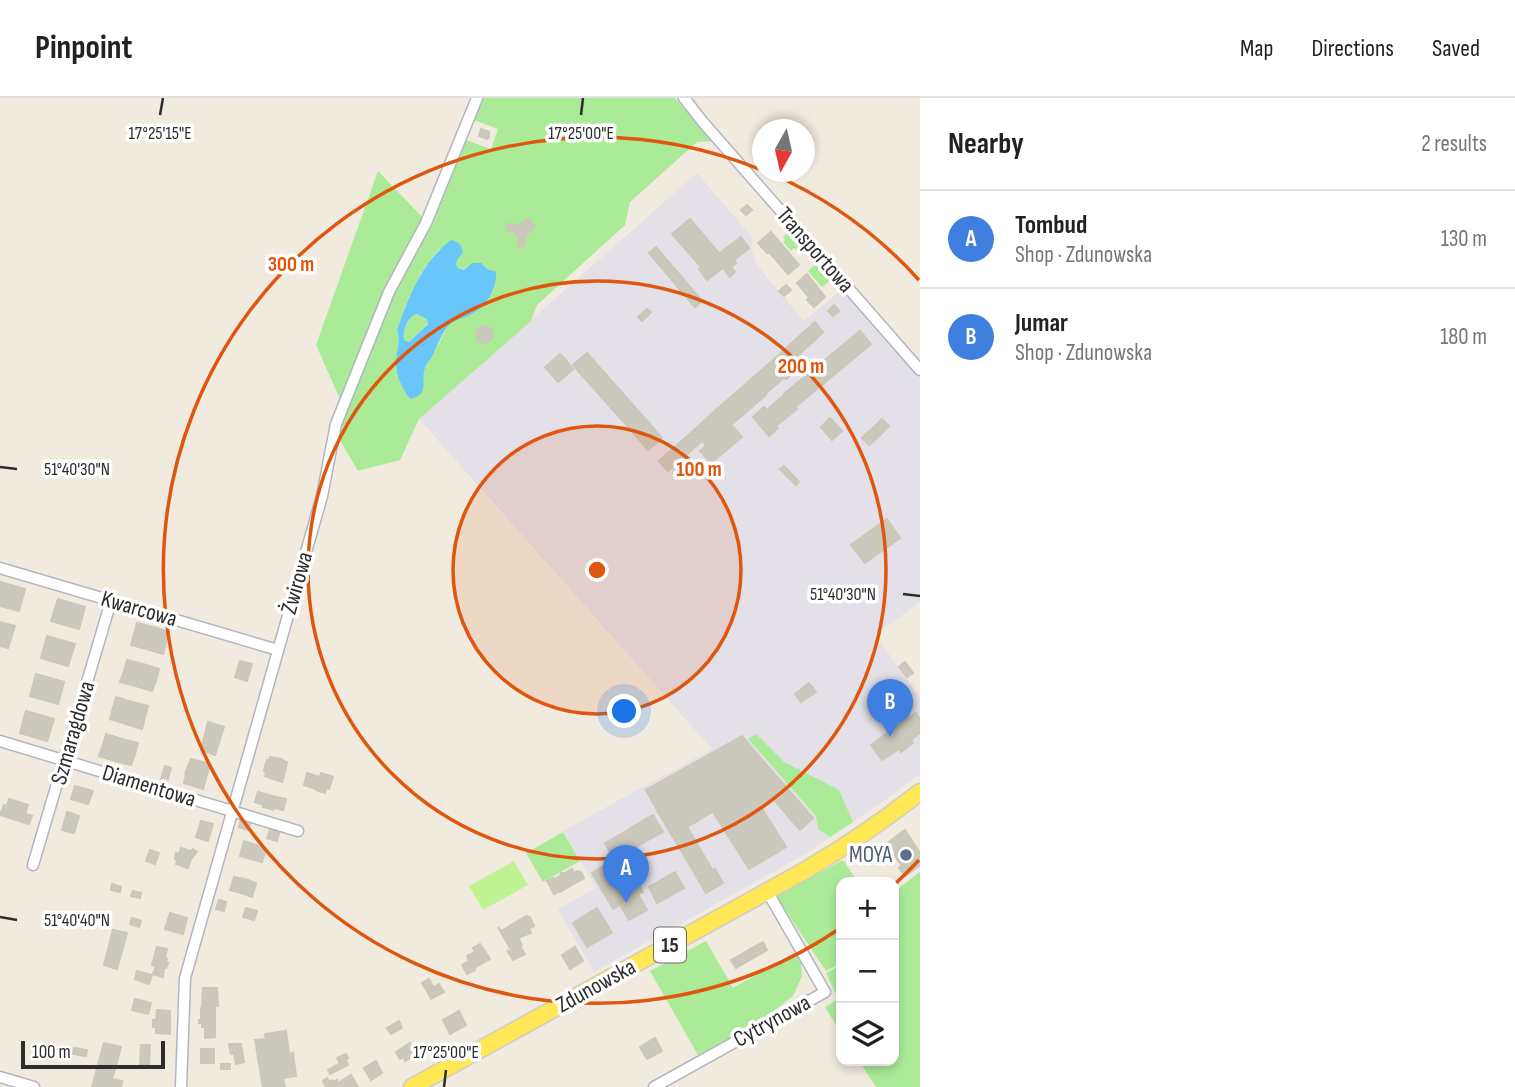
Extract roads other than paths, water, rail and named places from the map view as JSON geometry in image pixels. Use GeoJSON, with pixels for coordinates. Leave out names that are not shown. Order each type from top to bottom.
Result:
{"type":"FeatureCollection","features":[{"type":"Feature","properties":{"kind":"main road","name":"Zdunowska"},"geometry":{"type":"LineString","coordinates":[[412,1087],[843,848],[920,792]]}},
{"type":"Feature","properties":{"kind":"street","name":"Żwirowa"},"geometry":{"type":"LineString","coordinates":[[181,1087],[185,978],[322,496],[336,424],[388,292],[426,223],[477,98]]}},
{"type":"Feature","properties":{"kind":"street","name":"Transportowa"},"geometry":{"type":"LineString","coordinates":[[684,98],[920,370]]}},
{"type":"Feature","properties":{"kind":"street","name":"Kwarcowa"},"geometry":{"type":"LineString","coordinates":[[0,568],[278,650]]}},
{"type":"Feature","properties":{"kind":"street","name":"Szmaragdowa"},"geometry":{"type":"LineString","coordinates":[[33,865],[111,601]]}},
{"type":"Feature","properties":{"kind":"street","name":"Diamentowa"},"geometry":{"type":"LineString","coordinates":[[0,741],[298,831]]}},
{"type":"Feature","properties":{"kind":"street","name":"Cytrynowa"},"geometry":{"type":"LineString","coordinates":[[654,1087],[825,992],[767,891]]}},
{"type":"Feature","properties":{"kind":"street"},"geometry":{"type":"LineString","coordinates":[[0,1077],[34,1087]]}},
{"type":"Feature","properties":{"kind":"water"},"geometry":{"type":"Polygon","coordinates":[[[451,240],[458,243],[463,253],[457,260],[458,268],[464,270],[472,263],[481,263],[496,272],[496,279],[489,298],[480,309],[447,327],[426,366],[423,390],[410,399],[397,370],[397,330],[417,281],[451,240]],[[417,314],[410,318],[405,328],[404,340],[409,342],[428,324],[427,319],[417,314]]]}},
{"type":"Feature","properties":{"kind":"place","name":"Jumar"},"geometry":{"type":"Point","coordinates":[890,737]}},
{"type":"Feature","properties":{"kind":"place","name":"MOYA"},"geometry":{"type":"Point","coordinates":[906,855]}},
{"type":"Feature","properties":{"kind":"place","name":"Tombud"},"geometry":{"type":"Point","coordinates":[626,903]}}]}
